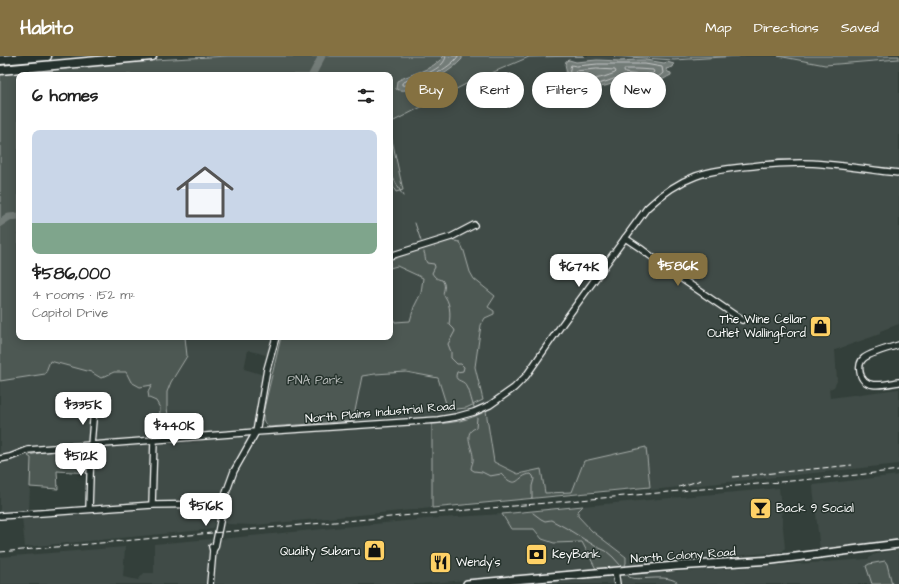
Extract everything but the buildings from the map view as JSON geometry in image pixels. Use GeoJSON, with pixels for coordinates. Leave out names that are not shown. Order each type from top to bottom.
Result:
{"type":"FeatureCollection","features":[{"type":"Feature","properties":{"kind":"highway"},"geometry":{"type":"LineString","coordinates":[[0,60],[47,56]]}},
{"type":"Feature","properties":{"kind":"highway"},"geometry":{"type":"LineString","coordinates":[[0,70],[152,56]]}},
{"type":"Feature","properties":{"kind":"main road","name":"North Colony Road"},"geometry":{"type":"LineString","coordinates":[[467,584],[676,566],[772,560],[899,544]]}},
{"type":"Feature","properties":{"kind":"street","name":"North Plains Industrial Road"},"geometry":{"type":"LineString","coordinates":[[0,459],[28,450],[256,432],[438,420],[474,412],[490,405],[514,388],[526,376],[647,208],[671,188],[697,175],[710,171],[802,162],[899,173]]}},
{"type":"Feature","properties":{"kind":"street"},"geometry":{"type":"LineString","coordinates":[[393,255],[451,237],[474,225]]}},
{"type":"Feature","properties":{"kind":"street"},"geometry":{"type":"LineString","coordinates":[[625,238],[742,320]]}},
{"type":"Feature","properties":{"kind":"street"},"geometry":{"type":"LineString","coordinates":[[210,584],[213,550],[215,547],[222,506],[234,471],[256,432],[267,369],[275,340]]}},
{"type":"Feature","properties":{"kind":"street"},"geometry":{"type":"LineString","coordinates":[[899,345],[865,357],[859,370],[863,379],[875,386],[899,382]]}},
{"type":"Feature","properties":{"kind":"street"},"geometry":{"type":"LineString","coordinates":[[89,509],[94,408]]}},
{"type":"Feature","properties":{"kind":"street"},"geometry":{"type":"LineString","coordinates":[[152,505],[154,440]]}},
{"type":"Feature","properties":{"kind":"street"},"geometry":{"type":"LineString","coordinates":[[0,516],[152,505],[222,506]]}},
{"type":"Feature","properties":{"kind":"street"},"geometry":{"type":"LineString","coordinates":[[615,571],[617,584]]}},
{"type":"Feature","properties":{"kind":"shaded area"},"geometry":{"type":"Polygon","coordinates":[[[614,56],[674,60],[739,56],[778,56],[825,65],[899,59],[899,324],[880,331],[880,334],[835,350],[837,381],[834,387],[829,389],[830,398],[899,389],[899,464],[651,490],[646,447],[572,493],[545,493],[518,474],[494,462],[486,411],[475,417],[457,422],[432,425],[432,508],[254,525],[228,524],[223,522],[226,501],[243,464],[260,436],[269,427],[353,421],[362,376],[388,340],[393,340],[393,184],[402,190],[393,146],[393,121],[419,108],[458,108],[458,88],[466,84],[466,108],[524,108],[524,72],[494,72],[529,57],[614,56]]]}},
{"type":"Feature","properties":{"kind":"shaded area"},"geometry":{"type":"Polygon","coordinates":[[[185,340],[274,340],[269,356],[248,350],[244,369],[264,375],[256,426],[251,437],[234,463],[220,499],[213,529],[25,547],[22,517],[0,518],[0,381],[50,361],[91,372],[101,378],[114,372],[126,372],[131,382],[153,385],[156,401],[160,408],[159,433],[174,427],[169,422],[167,408],[167,392],[171,382],[187,356],[185,340]],[[57,471],[58,489],[30,487],[29,510],[84,507],[87,500],[88,473],[57,471]]]}},
{"type":"Feature","properties":{"kind":"shaded area"},"geometry":{"type":"Polygon","coordinates":[[[899,475],[899,540],[820,550],[814,485],[899,475]]]}},
{"type":"Feature","properties":{"kind":"shaded area"},"geometry":{"type":"Polygon","coordinates":[[[779,488],[785,548],[782,552],[624,567],[626,557],[592,531],[578,516],[578,511],[583,506],[779,488]]]}},
{"type":"Feature","properties":{"kind":"shaded area"},"geometry":{"type":"Polygon","coordinates":[[[502,514],[511,529],[534,529],[542,539],[554,543],[582,542],[596,569],[419,584],[211,584],[218,541],[220,539],[426,519],[502,514]]]}},
{"type":"Feature","properties":{"kind":"shaded area"},"geometry":{"type":"Polygon","coordinates":[[[211,539],[207,584],[0,584],[0,557],[125,547],[123,577],[138,580],[144,573],[154,573],[154,544],[211,539]]]}},
{"type":"Feature","properties":{"kind":"shaded area"},"geometry":{"type":"Polygon","coordinates":[[[899,550],[899,584],[619,584],[620,579],[625,574],[680,572],[868,559],[873,555],[899,550]]]}},
{"type":"Feature","properties":{"kind":"shaded area"},"geometry":{"type":"Polygon","coordinates":[[[607,576],[613,580],[614,584],[503,584],[557,579],[607,576]]]}},
{"type":"Feature","properties":{"kind":"green space"},"geometry":{"type":"Polygon","coordinates":[[[228,56],[584,56],[529,57],[494,72],[466,72],[466,84],[458,88],[458,72],[405,72],[405,108],[419,108],[393,121],[393,72],[16,72],[16,340],[185,340],[187,356],[171,382],[167,392],[169,422],[174,427],[176,433],[166,436],[159,433],[160,408],[156,401],[149,398],[148,392],[152,385],[140,387],[131,382],[126,372],[114,372],[101,378],[91,372],[50,361],[45,374],[0,381],[0,73],[135,61],[228,56]]]}},
{"type":"Feature","properties":{"kind":"green space"},"geometry":{"type":"Polygon","coordinates":[[[614,56],[739,56],[674,60],[614,56]]]}},
{"type":"Feature","properties":{"kind":"green space"},"geometry":{"type":"Polygon","coordinates":[[[778,56],[899,56],[899,59],[825,65],[778,56]]]}},
{"type":"Feature","properties":{"kind":"green space"},"geometry":{"type":"Polygon","coordinates":[[[393,145],[403,190],[396,192],[393,187],[393,145]]]}},
{"type":"Feature","properties":{"kind":"green space","name":"PNA Park"},"geometry":{"type":"Polygon","coordinates":[[[451,240],[460,242],[470,272],[474,279],[495,296],[488,307],[494,311],[494,314],[485,318],[481,325],[475,367],[483,400],[466,408],[448,410],[438,378],[406,372],[375,374],[362,376],[353,421],[269,427],[263,420],[263,413],[280,340],[393,340],[393,319],[395,322],[410,321],[414,307],[421,293],[423,278],[397,266],[393,267],[393,256],[451,240]]]}},
{"type":"Feature","properties":{"kind":"green space"},"geometry":{"type":"Polygon","coordinates":[[[486,411],[494,462],[518,474],[541,469],[545,493],[572,492],[584,461],[646,447],[650,487],[432,508],[432,424],[460,421],[486,411]]]}},
{"type":"Feature","properties":{"kind":"green space"},"geometry":{"type":"Polygon","coordinates":[[[84,449],[89,453],[89,473],[57,471],[58,489],[30,487],[31,458],[28,456],[29,455],[44,452],[84,449]]]}},
{"type":"Feature","properties":{"kind":"green space"},"geometry":{"type":"Polygon","coordinates":[[[583,506],[578,511],[578,516],[592,531],[626,557],[624,567],[596,569],[582,542],[554,543],[542,539],[534,529],[511,529],[502,514],[583,506]]]}},
{"type":"Feature","properties":{"kind":"green space"},"geometry":{"type":"Polygon","coordinates":[[[885,561],[892,584],[872,584],[866,566],[885,561]]]}},
{"type":"Feature","properties":{"kind":"water"},"geometry":{"type":"Polygon","coordinates":[[[444,56],[462,56],[462,59],[447,72],[419,72],[427,69],[444,56]]]}},
{"type":"Feature","properties":{"kind":"water"},"geometry":{"type":"Polygon","coordinates":[[[646,60],[674,64],[673,67],[666,69],[671,73],[671,75],[666,78],[666,72],[610,72],[610,84],[602,87],[602,72],[566,72],[566,61],[646,60]]]}},
{"type":"Feature","properties":{"kind":"water"},"geometry":{"type":"Polygon","coordinates":[[[405,77],[405,90],[396,89],[397,81],[405,77]]]}},
{"type":"Feature","properties":{"kind":"waterway"},"geometry":{"type":"LineString","coordinates":[[314,72],[322,56]]}},
{"type":"Feature","properties":{"kind":"waterway"},"geometry":{"type":"LineString","coordinates":[[393,178],[403,196]]}},
{"type":"Feature","properties":{"kind":"waterway"},"geometry":{"type":"LineString","coordinates":[[0,223],[9,217],[16,216]]}},
{"type":"Feature","properties":{"kind":"waterway"},"geometry":{"type":"LineString","coordinates":[[415,223],[421,241]]}},
{"type":"Feature","properties":{"kind":"waterway"},"geometry":{"type":"LineString","coordinates":[[424,252],[427,263],[434,264],[435,267],[432,273],[436,278],[442,280],[444,284],[443,294],[447,300],[449,308],[449,324],[455,331],[448,344],[451,352],[451,358],[457,364],[461,364],[464,367],[463,371],[457,372],[456,377],[467,387],[474,407]]}},
{"type":"Feature","properties":{"kind":"waterway"},"geometry":{"type":"LineString","coordinates":[[477,418],[476,428],[472,430],[469,437],[473,453],[471,469],[490,476],[501,474],[511,482],[517,481],[526,475],[531,474],[534,479],[532,486],[532,498]]}},
{"type":"Feature","properties":{"kind":"waterway"},"geometry":{"type":"LineString","coordinates":[[533,513],[545,521],[551,520],[606,551],[621,566]]}},
{"type":"Feature","properties":{"kind":"waterway"},"geometry":{"type":"LineString","coordinates":[[628,576],[637,579],[667,578],[674,580],[679,584]]}},
{"type":"Feature","properties":{"kind":"railway"},"geometry":{"type":"LineString","coordinates":[[733,477],[852,465]]}},
{"type":"Feature","properties":{"kind":"railway"},"geometry":{"type":"LineString","coordinates":[[0,552],[899,470]]}},
{"type":"Feature","properties":{"kind":"railway"},"geometry":{"type":"LineString","coordinates":[[679,487],[701,480]]}},
{"type":"Feature","properties":{"kind":"place","name":"The Wine Cellar Outlet Wallingford"},"geometry":{"type":"Point","coordinates":[821,326]}},
{"type":"Feature","properties":{"kind":"place","name":"Back 9 Social"},"geometry":{"type":"Point","coordinates":[761,508]}},
{"type":"Feature","properties":{"kind":"place","name":"Quality Subaru"},"geometry":{"type":"Point","coordinates":[375,551]}},
{"type":"Feature","properties":{"kind":"place","name":"KeyBank"},"geometry":{"type":"Point","coordinates":[536,554]}},
{"type":"Feature","properties":{"kind":"place","name":"Wendy's"},"geometry":{"type":"Point","coordinates":[441,562]}}]}
